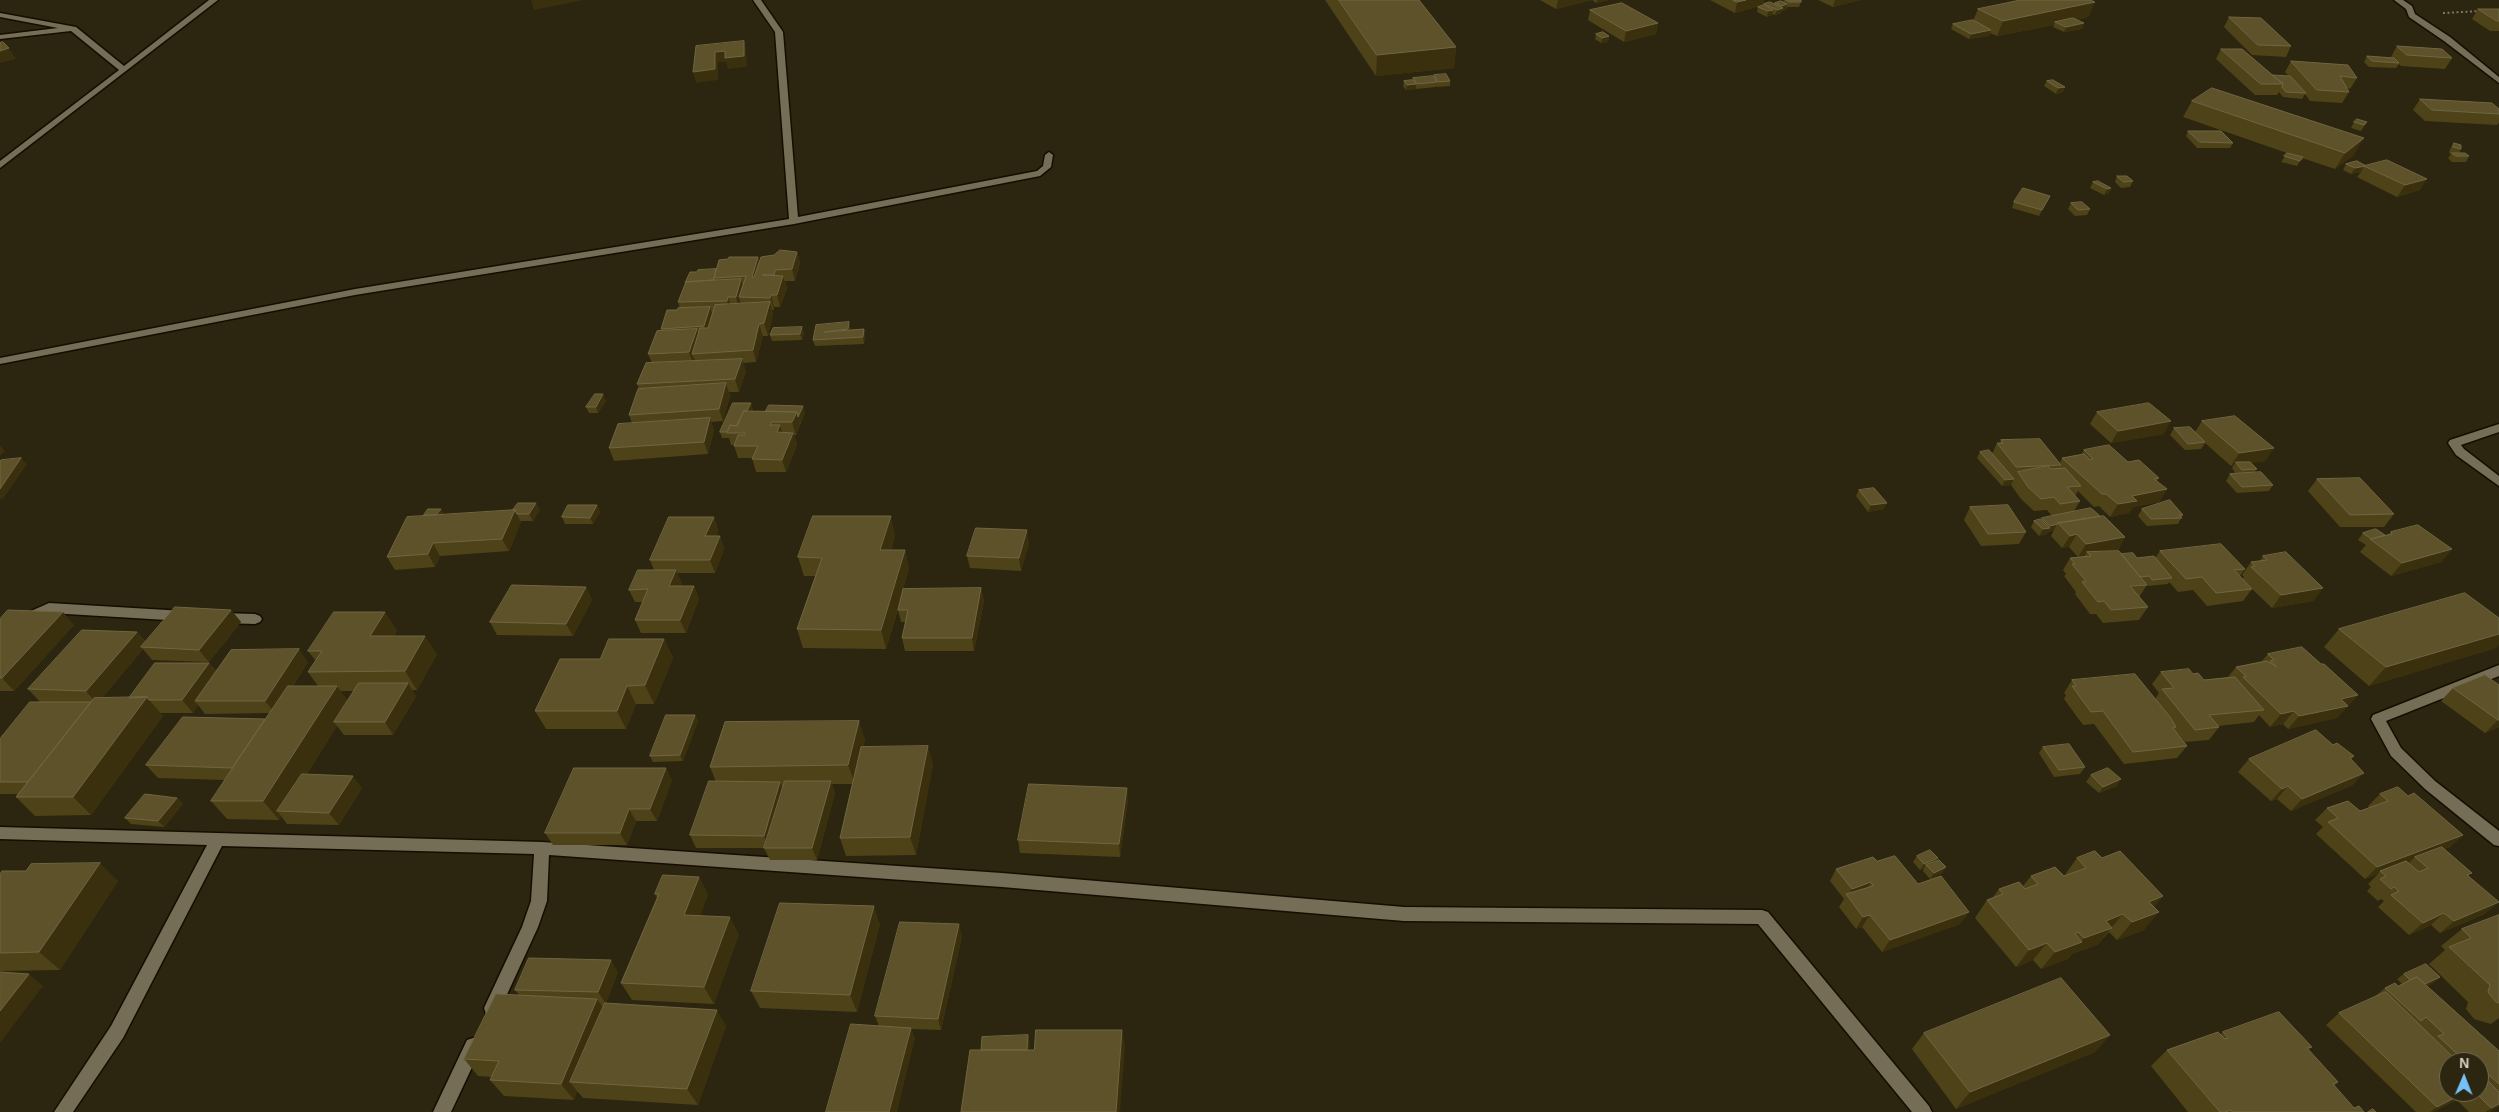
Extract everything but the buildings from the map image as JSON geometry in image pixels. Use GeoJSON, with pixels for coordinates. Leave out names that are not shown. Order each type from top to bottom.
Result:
{"type":"FeatureCollection","features":[{"type":"Feature","properties":{"kind":"street"},"geometry":{"type":"LineString","coordinates":[[0,165],[214,0]]}},
{"type":"Feature","properties":{"kind":"street"},"geometry":{"type":"LineString","coordinates":[[757,0],[779,32],[794,221]]}},
{"type":"Feature","properties":{"kind":"street"},"geometry":{"type":"LineString","coordinates":[[2398,0],[2409,8],[2412,15],[2448,39],[2499,81]]}},
{"type":"Feature","properties":{"kind":"street"},"geometry":{"type":"LineString","coordinates":[[0,15],[74,29],[123,69]]}},
{"type":"Feature","properties":{"kind":"street"},"geometry":{"type":"LineString","coordinates":[[0,37],[74,29]]}},
{"type":"Feature","properties":{"kind":"street"},"geometry":{"type":"LineString","coordinates":[[0,361],[356,292],[794,221],[1040,173],[1048,167],[1049,156]]}},
{"type":"Feature","properties":{"kind":"street"},"geometry":{"type":"LineString","coordinates":[[2499,428],[2454,443],[2460,452],[2499,482]]}},
{"type":"Feature","properties":{"kind":"street"},"geometry":{"type":"LineString","coordinates":[[0,641],[27,618],[50,608],[255,619]]}},
{"type":"Feature","properties":{"kind":"street"},"geometry":{"type":"LineString","coordinates":[[2499,670],[2378,719],[2396,752],[2430,785],[2499,840]]}},
{"type":"Feature","properties":{"kind":"street"},"geometry":{"type":"LineString","coordinates":[[0,834],[542,848],[1002,880],[1404,914],[1762,917],[1923,1112]]}},
{"type":"Feature","properties":{"kind":"street"},"geometry":{"type":"LineString","coordinates":[[63,1112],[117,1032],[217,840]]}},
{"type":"Feature","properties":{"kind":"street"},"geometry":{"type":"LineString","coordinates":[[442,1112],[530,927],[539,901],[542,848]]}},
{"type":"Feature","properties":{"kind":"path"},"geometry":{"type":"LineString","coordinates":[[2412,15],[2487,11]]}}]}
